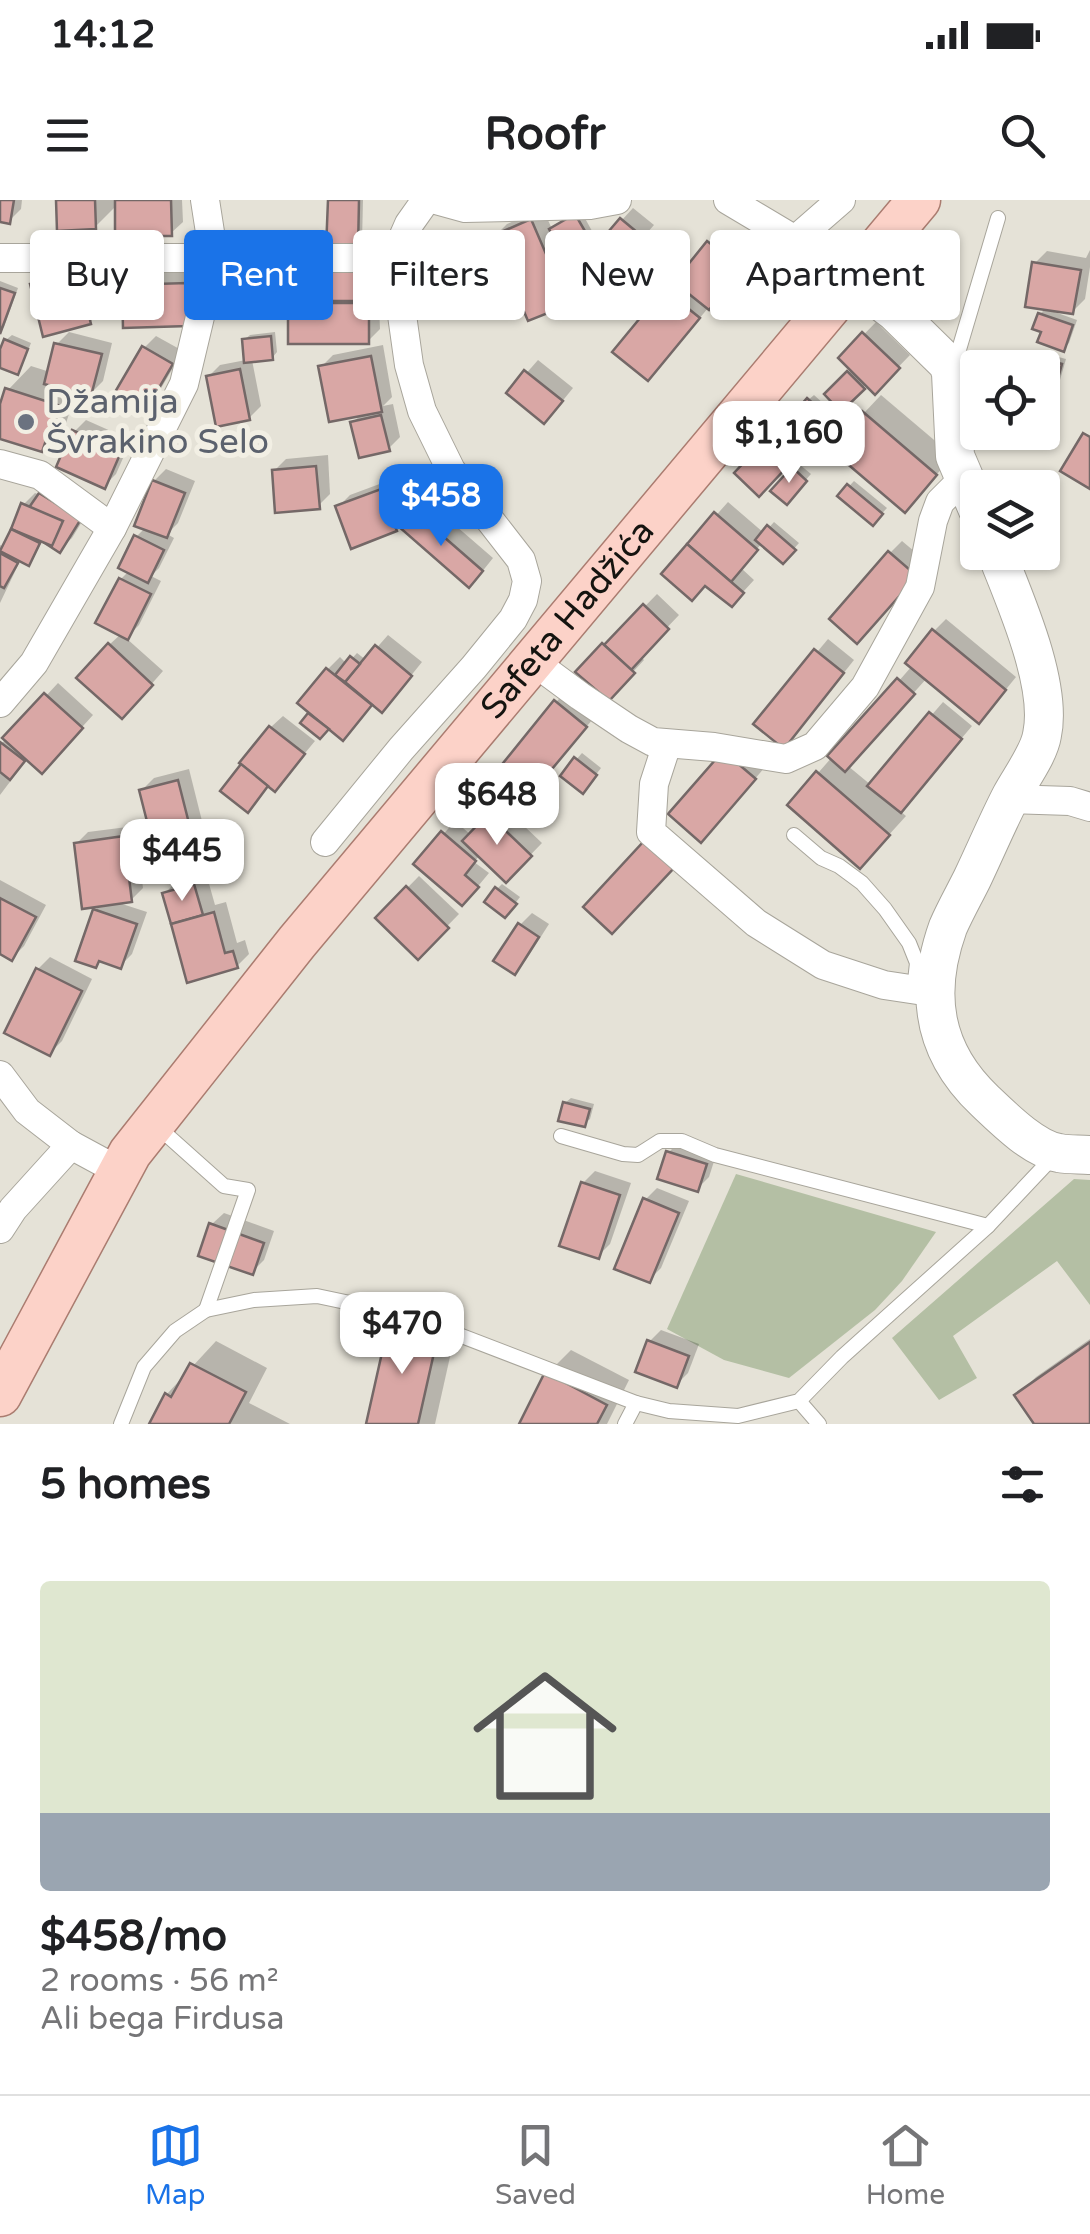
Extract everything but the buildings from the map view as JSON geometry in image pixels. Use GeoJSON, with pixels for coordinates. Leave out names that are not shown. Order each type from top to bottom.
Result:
{"type":"FeatureCollection","features":[{"type":"Feature","properties":{"kind":"main road","name":"Safeta Hadžića"},"geometry":{"type":"LineString","coordinates":[[895,230],[919,200]]}},
{"type":"Feature","properties":{"kind":"main road","name":"Safeta Hadžića"},"geometry":{"type":"LineString","coordinates":[[0,1395],[119,1171],[154,1123],[297,942],[820,320]]}},
{"type":"Feature","properties":{"kind":"main road"},"geometry":{"type":"LineString","coordinates":[[904,320],[931,345],[952,373],[955,456],[960,470]]}},
{"type":"Feature","properties":{"kind":"main road"},"geometry":{"type":"LineString","coordinates":[[1004,570],[1036,668],[1044,706],[1042,738],[948,927],[937,970],[926,991],[948,1056],[976,1092],[1039,1147],[1074,1154]]}},
{"type":"Feature","properties":{"kind":"street"},"geometry":{"type":"LineString","coordinates":[[205,200],[210,230]]}},
{"type":"Feature","properties":{"kind":"street"},"geometry":{"type":"LineString","coordinates":[[406,230],[426,200]]}},
{"type":"Feature","properties":{"kind":"street"},"geometry":{"type":"LineString","coordinates":[[436,200],[465,208],[590,205],[617,200]]}},
{"type":"Feature","properties":{"kind":"street"},"geometry":{"type":"LineString","coordinates":[[728,200],[778,230]]}},
{"type":"Feature","properties":{"kind":"street"},"geometry":{"type":"LineString","coordinates":[[807,230],[842,200]]}},
{"type":"Feature","properties":{"kind":"street"},"geometry":{"type":"LineString","coordinates":[[0,258],[184,258]]}},
{"type":"Feature","properties":{"kind":"street"},"geometry":{"type":"LineString","coordinates":[[0,704],[34,663],[112,528],[184,384],[199,320]]}},
{"type":"Feature","properties":{"kind":"street"},"geometry":{"type":"LineString","coordinates":[[325,842],[513,619],[527,581],[520,560],[451,470],[422,411],[409,366],[403,320]]}},
{"type":"Feature","properties":{"kind":"street"},"geometry":{"type":"LineString","coordinates":[[0,464],[40,475],[112,528]]}},
{"type":"Feature","properties":{"kind":"street"},"geometry":{"type":"LineString","coordinates":[[534,662],[653,742],[786,758],[815,746],[864,687],[920,587],[940,502],[960,497]]}},
{"type":"Feature","properties":{"kind":"street"},"geometry":{"type":"LineString","coordinates":[[668,744],[654,784],[651,832],[756,923],[823,965],[884,985],[926,991]]}},
{"type":"Feature","properties":{"kind":"street"},"geometry":{"type":"LineString","coordinates":[[1010,799],[1090,807]]}},
{"type":"Feature","properties":{"kind":"street"},"geometry":{"type":"LineString","coordinates":[[0,1076],[27,1111],[71,1145],[119,1171]]}},
{"type":"Feature","properties":{"kind":"street"},"geometry":{"type":"LineString","coordinates":[[0,1229],[23,1196],[71,1145]]}},
{"type":"Feature","properties":{"kind":"lane"},"geometry":{"type":"LineString","coordinates":[[952,373],[998,218]]}},
{"type":"Feature","properties":{"kind":"lane"},"geometry":{"type":"LineString","coordinates":[[794,835],[821,858],[862,883],[885,909],[908,943],[926,991]]}},
{"type":"Feature","properties":{"kind":"lane"},"geometry":{"type":"LineString","coordinates":[[154,1123],[224,1186],[248,1190],[206,1310]]}},
{"type":"Feature","properties":{"kind":"lane"},"geometry":{"type":"LineString","coordinates":[[561,1136],[638,1155],[660,1141],[682,1141],[715,1155],[988,1226]]}},
{"type":"Feature","properties":{"kind":"lane"},"geometry":{"type":"LineString","coordinates":[[121,1424],[144,1367],[174,1331],[206,1310],[254,1300],[317,1296],[407,1315],[636,1403],[669,1411],[738,1416],[799,1402],[842,1357],[1074,1154]]}},
{"type":"Feature","properties":{"kind":"lane"},"geometry":{"type":"LineString","coordinates":[[799,1402],[819,1424]]}},
{"type":"Feature","properties":{"kind":"lane"},"geometry":{"type":"LineString","coordinates":[[625,1424],[636,1403]]}},
{"type":"Feature","properties":{"kind":"green space"},"geometry":{"type":"Polygon","coordinates":[[[736,1174],[936,1232],[902,1281],[875,1310],[789,1378],[724,1360],[667,1329],[736,1174]]]}},
{"type":"Feature","properties":{"kind":"green space"},"geometry":{"type":"Polygon","coordinates":[[[1074,1179],[1090,1180],[1090,1305],[1057,1261],[953,1336],[977,1378],[939,1400],[892,1338],[1074,1179]]]}},
{"type":"Feature","properties":{"kind":"place","name":"Džamija Švrakino Selo"},"geometry":{"type":"Point","coordinates":[26,422]}}]}
